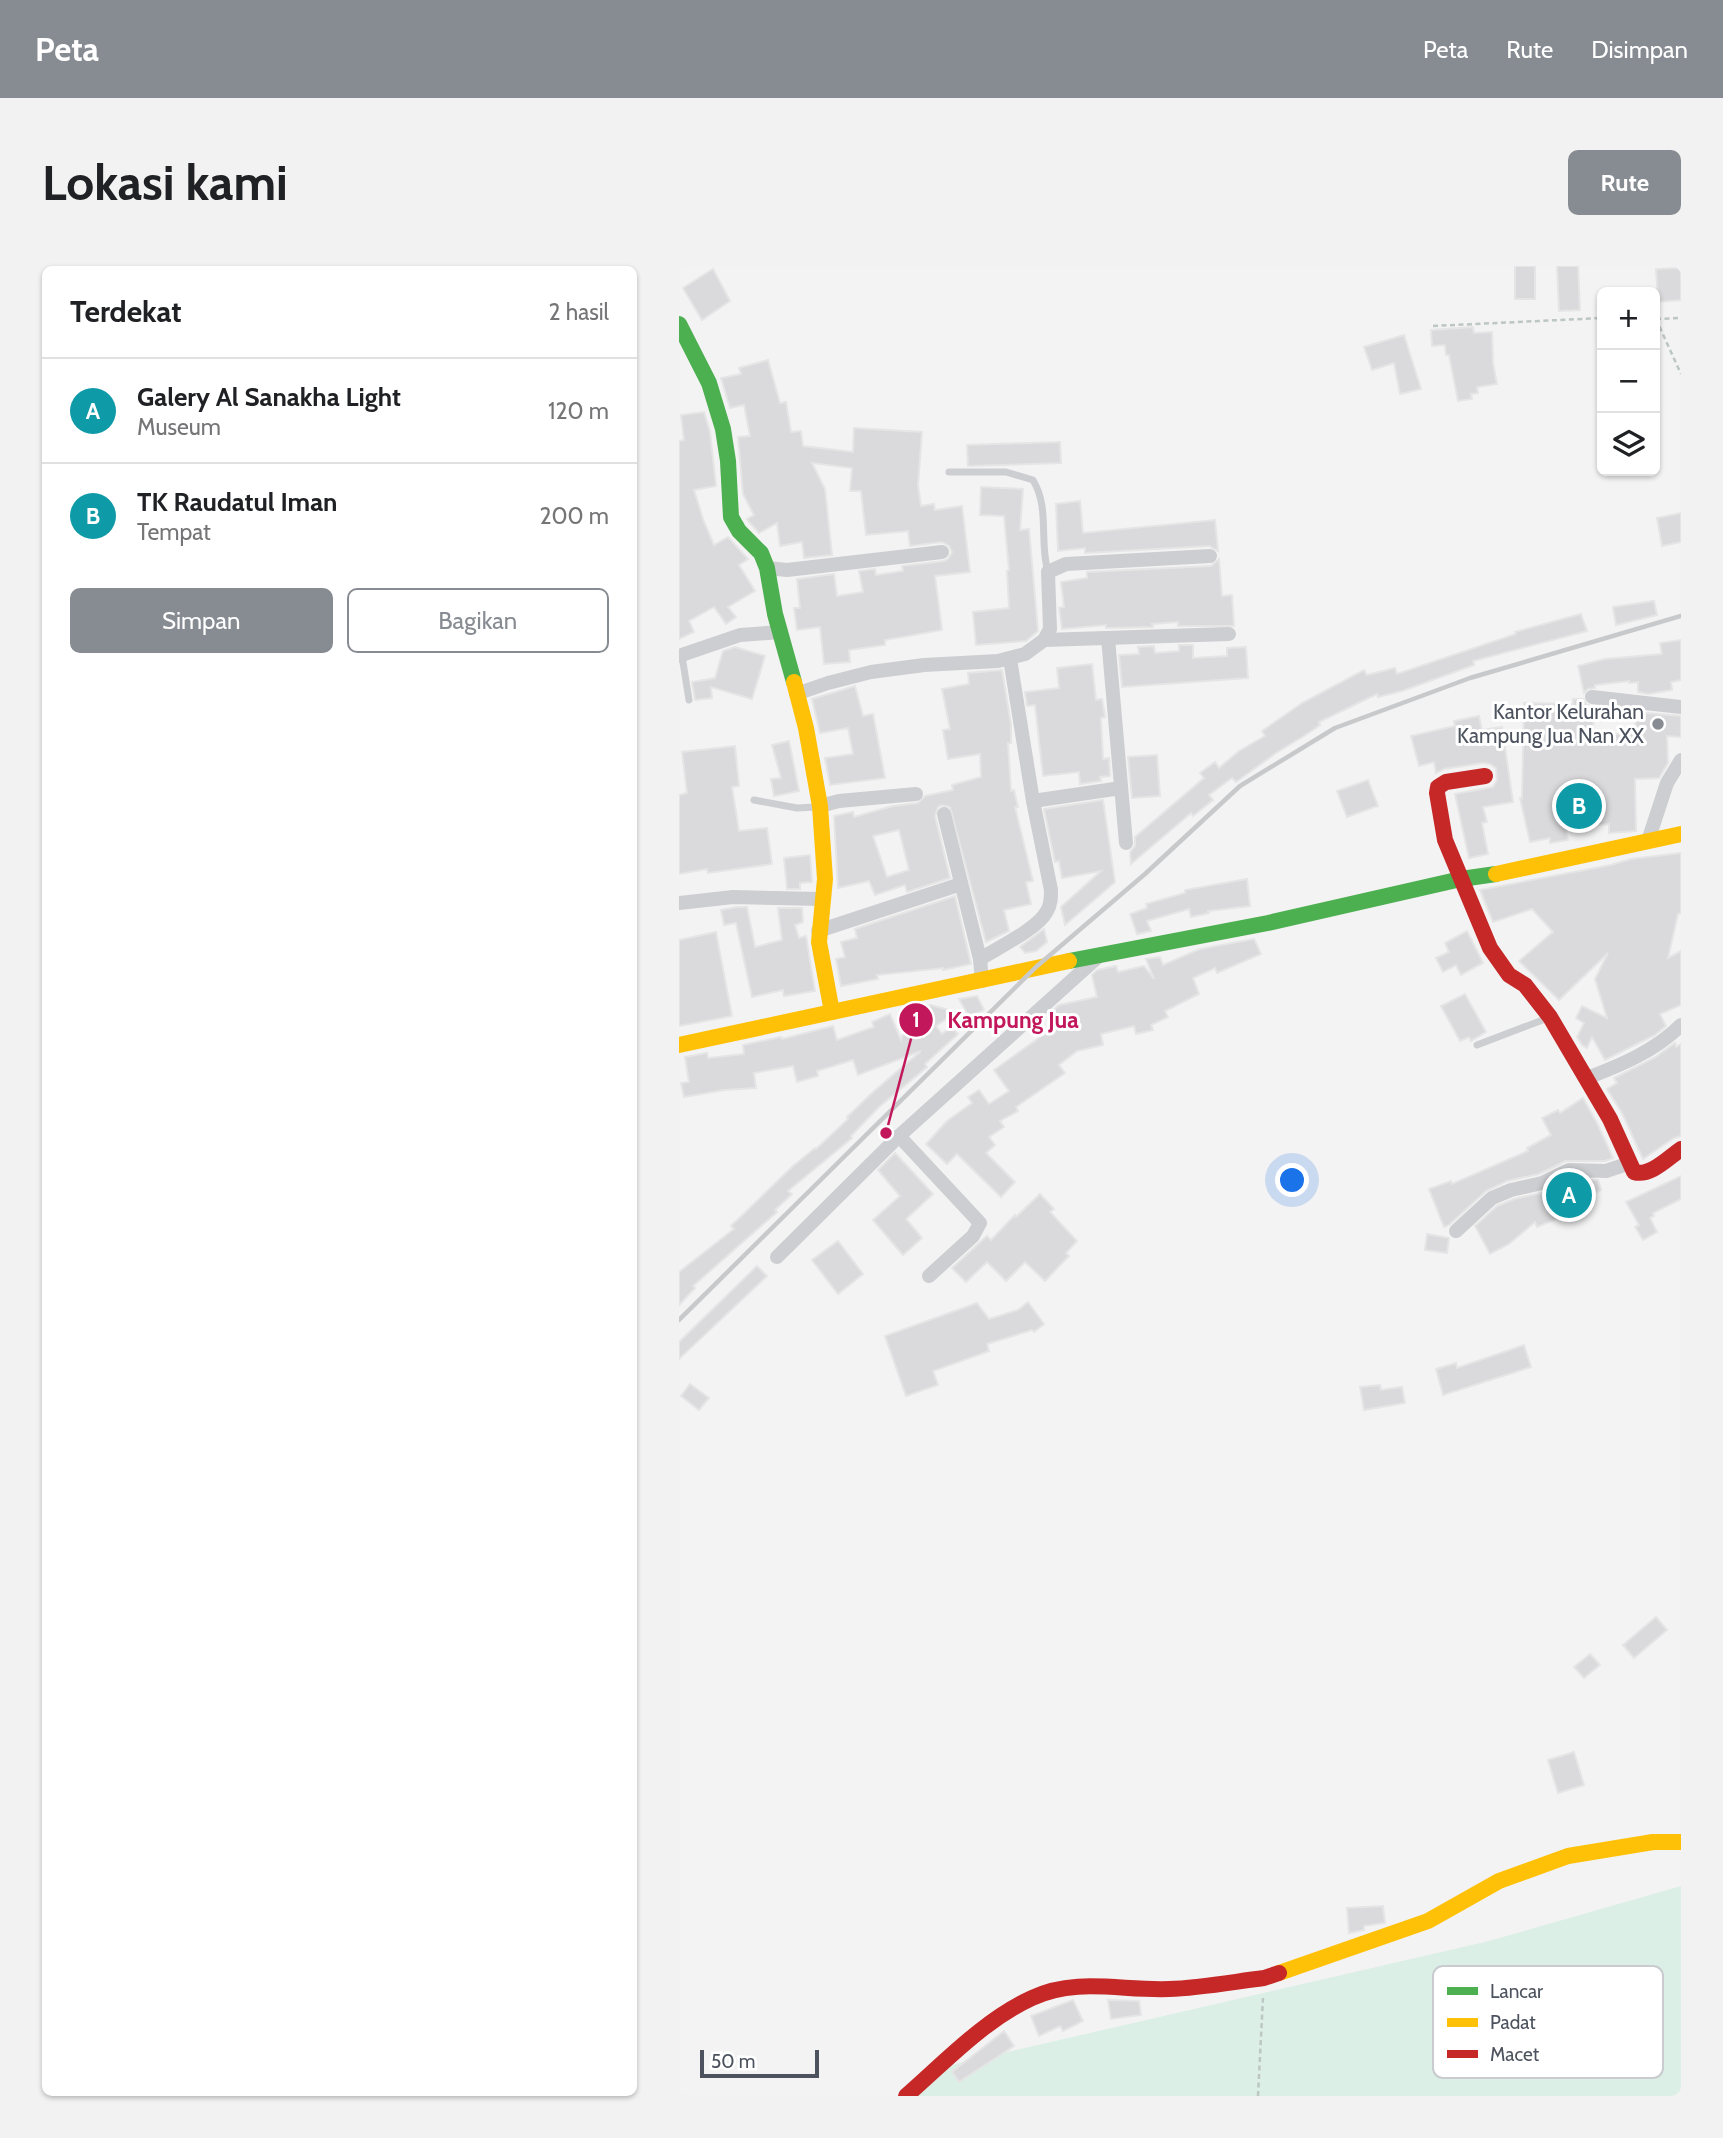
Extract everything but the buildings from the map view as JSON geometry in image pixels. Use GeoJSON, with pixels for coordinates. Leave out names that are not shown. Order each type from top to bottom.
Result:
{"type":"FeatureCollection","features":[{"type":"Feature","properties":{"kind":"street"},"geometry":{"type":"LineString","coordinates":[[679,324],[709,383],[723,429],[731,517],[739,531],[761,553],[767,569],[796,694],[807,728],[820,806],[825,879],[818,931],[832,1012]]}},
{"type":"Feature","properties":{"kind":"street"},"geometry":{"type":"LineString","coordinates":[[767,569],[942,552]]}},
{"type":"Feature","properties":{"kind":"street"},"geometry":{"type":"LineString","coordinates":[[796,694],[871,672],[1010,659],[1025,654],[1044,640],[1050,629],[1048,572],[1066,564],[1210,556]]}},
{"type":"Feature","properties":{"kind":"street"},"geometry":{"type":"LineString","coordinates":[[681,656],[740,635],[781,632]]}},
{"type":"Feature","properties":{"kind":"street"},"geometry":{"type":"LineString","coordinates":[[1044,640],[1229,634]]}},
{"type":"Feature","properties":{"kind":"street"},"geometry":{"type":"LineString","coordinates":[[1108,638],[1126,843]]}},
{"type":"Feature","properties":{"kind":"street"},"geometry":{"type":"LineString","coordinates":[[980,959],[1038,922],[1047,912],[1051,890],[1033,801],[1010,659]]}},
{"type":"Feature","properties":{"kind":"street"},"geometry":{"type":"LineString","coordinates":[[1592,697],[1681,707]]}},
{"type":"Feature","properties":{"kind":"street"},"geometry":{"type":"LineString","coordinates":[[1648,841],[1667,783],[1681,760]]}},
{"type":"Feature","properties":{"kind":"street"},"geometry":{"type":"LineString","coordinates":[[1485,776],[1446,782],[1438,787],[1445,840],[1482,932],[1499,964],[1509,975],[1525,985],[1550,1017],[1610,1119],[1634,1172],[1641,1174],[1681,1149]]}},
{"type":"Feature","properties":{"kind":"street"},"geometry":{"type":"LineString","coordinates":[[1033,801],[1121,788]]}},
{"type":"Feature","properties":{"kind":"street"},"geometry":{"type":"LineString","coordinates":[[820,806],[839,801],[916,794]]}},
{"type":"Feature","properties":{"kind":"street"},"geometry":{"type":"LineString","coordinates":[[944,814],[980,959],[982,981]]}},
{"type":"Feature","properties":{"kind":"street"},"geometry":{"type":"LineString","coordinates":[[679,1045],[982,981],[1036,967],[1268,923],[1461,879],[1516,871],[1681,834]]}},
{"type":"Feature","properties":{"kind":"street"},"geometry":{"type":"LineString","coordinates":[[818,931],[961,884]]}},
{"type":"Feature","properties":{"kind":"street"},"geometry":{"type":"LineString","coordinates":[[679,904],[733,897],[821,899]]}},
{"type":"Feature","properties":{"kind":"street"},"geometry":{"type":"LineString","coordinates":[[777,1257],[899,1136],[1101,954]]}},
{"type":"Feature","properties":{"kind":"street"},"geometry":{"type":"LineString","coordinates":[[1587,1078],[1626,1062],[1667,1040],[1681,1025]]}},
{"type":"Feature","properties":{"kind":"street"},"geometry":{"type":"LineString","coordinates":[[899,1136],[980,1223],[973,1236],[929,1276]]}},
{"type":"Feature","properties":{"kind":"street"},"geometry":{"type":"LineString","coordinates":[[1456,1231],[1492,1198],[1511,1190],[1542,1182],[1570,1170],[1606,1171],[1630,1163]]}},
{"type":"Feature","properties":{"kind":"street"},"geometry":{"type":"LineString","coordinates":[[906,2096],[970,2039],[1003,2015],[1031,1998],[1053,1990],[1082,1985],[1168,1989],[1264,1978],[1428,1921],[1499,1881],[1568,1856],[1653,1842],[1681,1842]]}},
{"type":"Feature","properties":{"kind":"lane"},"geometry":{"type":"LineString","coordinates":[[949,472],[1006,472],[1033,480],[1041,492],[1048,572]]}},
{"type":"Feature","properties":{"kind":"lane"},"geometry":{"type":"LineString","coordinates":[[681,656],[689,700]]}},
{"type":"Feature","properties":{"kind":"lane"},"geometry":{"type":"LineString","coordinates":[[754,800],[797,808],[820,806]]}},
{"type":"Feature","properties":{"kind":"lane"},"geometry":{"type":"LineString","coordinates":[[1477,1045],[1550,1017]]}},
{"type":"Feature","properties":{"kind":"path"},"geometry":{"type":"LineString","coordinates":[[1433,327],[1597,318]]}},
{"type":"Feature","properties":{"kind":"path"},"geometry":{"type":"LineString","coordinates":[[1660,319],[1681,318]]}},
{"type":"Feature","properties":{"kind":"path"},"geometry":{"type":"LineString","coordinates":[[1660,330],[1681,374]]}},
{"type":"Feature","properties":{"kind":"path"},"geometry":{"type":"LineString","coordinates":[[1258,2096],[1264,1978]]}},
{"type":"Feature","properties":{"kind":"green space"},"geometry":{"type":"Polygon","coordinates":[[[1681,1886],[1681,2096],[902,2096],[925,2071],[1489,1941],[1681,1886]]]}},
{"type":"Feature","properties":{"kind":"railway"},"geometry":{"type":"LineString","coordinates":[[679,1320],[1036,967],[1145,874],[1240,786],[1335,728],[1470,678],[1681,616]]}},
{"type":"Feature","properties":{"kind":"traffic: fast"},"geometry":{"type":"LineString","coordinates":[[679,324],[709,383],[723,429],[731,517],[739,531],[761,553],[767,568],[775,614],[794,682]]}},
{"type":"Feature","properties":{"kind":"traffic: fast"},"geometry":{"type":"LineString","coordinates":[[1069,961],[1268,923],[1461,879],[1496,874]]}},
{"type":"Feature","properties":{"kind":"traffic: slow"},"geometry":{"type":"LineString","coordinates":[[794,682],[806,728],[820,806],[825,879],[819,942],[832,1012]]}},
{"type":"Feature","properties":{"kind":"traffic: slow"},"geometry":{"type":"LineString","coordinates":[[1496,874],[1681,834]]}},
{"type":"Feature","properties":{"kind":"traffic: slow"},"geometry":{"type":"LineString","coordinates":[[679,1045],[1069,961]]}},
{"type":"Feature","properties":{"kind":"traffic: slow"},"geometry":{"type":"LineString","coordinates":[[1279,1973],[1428,1921],[1499,1881],[1568,1856],[1653,1842],[1681,1842]]}},
{"type":"Feature","properties":{"kind":"traffic: jam"},"geometry":{"type":"LineString","coordinates":[[1485,776],[1446,782],[1438,787],[1437,793],[1445,840],[1490,948],[1509,975],[1525,985],[1550,1017],[1610,1119],[1634,1172],[1646,1172],[1681,1149]]}},
{"type":"Feature","properties":{"kind":"traffic: jam"},"geometry":{"type":"LineString","coordinates":[[906,2096],[966,2042],[998,2018],[1014,2007],[1049,1992],[1082,1986],[1181,1988],[1264,1978],[1279,1973]]}},
{"type":"Feature","properties":{"kind":"place","name":"Kantor Kelurahan Kampung Jua Nan XX"},"geometry":{"type":"Point","coordinates":[1658,724]}},
{"type":"Feature","properties":{"kind":"place","name":"TK Raudatul Iman"},"geometry":{"type":"Point","coordinates":[1579,806]}},
{"type":"Feature","properties":{"kind":"place","name":"Kampung Jua"},"geometry":{"type":"Point","coordinates":[886,1133]}},
{"type":"Feature","properties":{"kind":"place","name":"Galery Al Sanakha Light"},"geometry":{"type":"Point","coordinates":[1569,1195]}}]}
